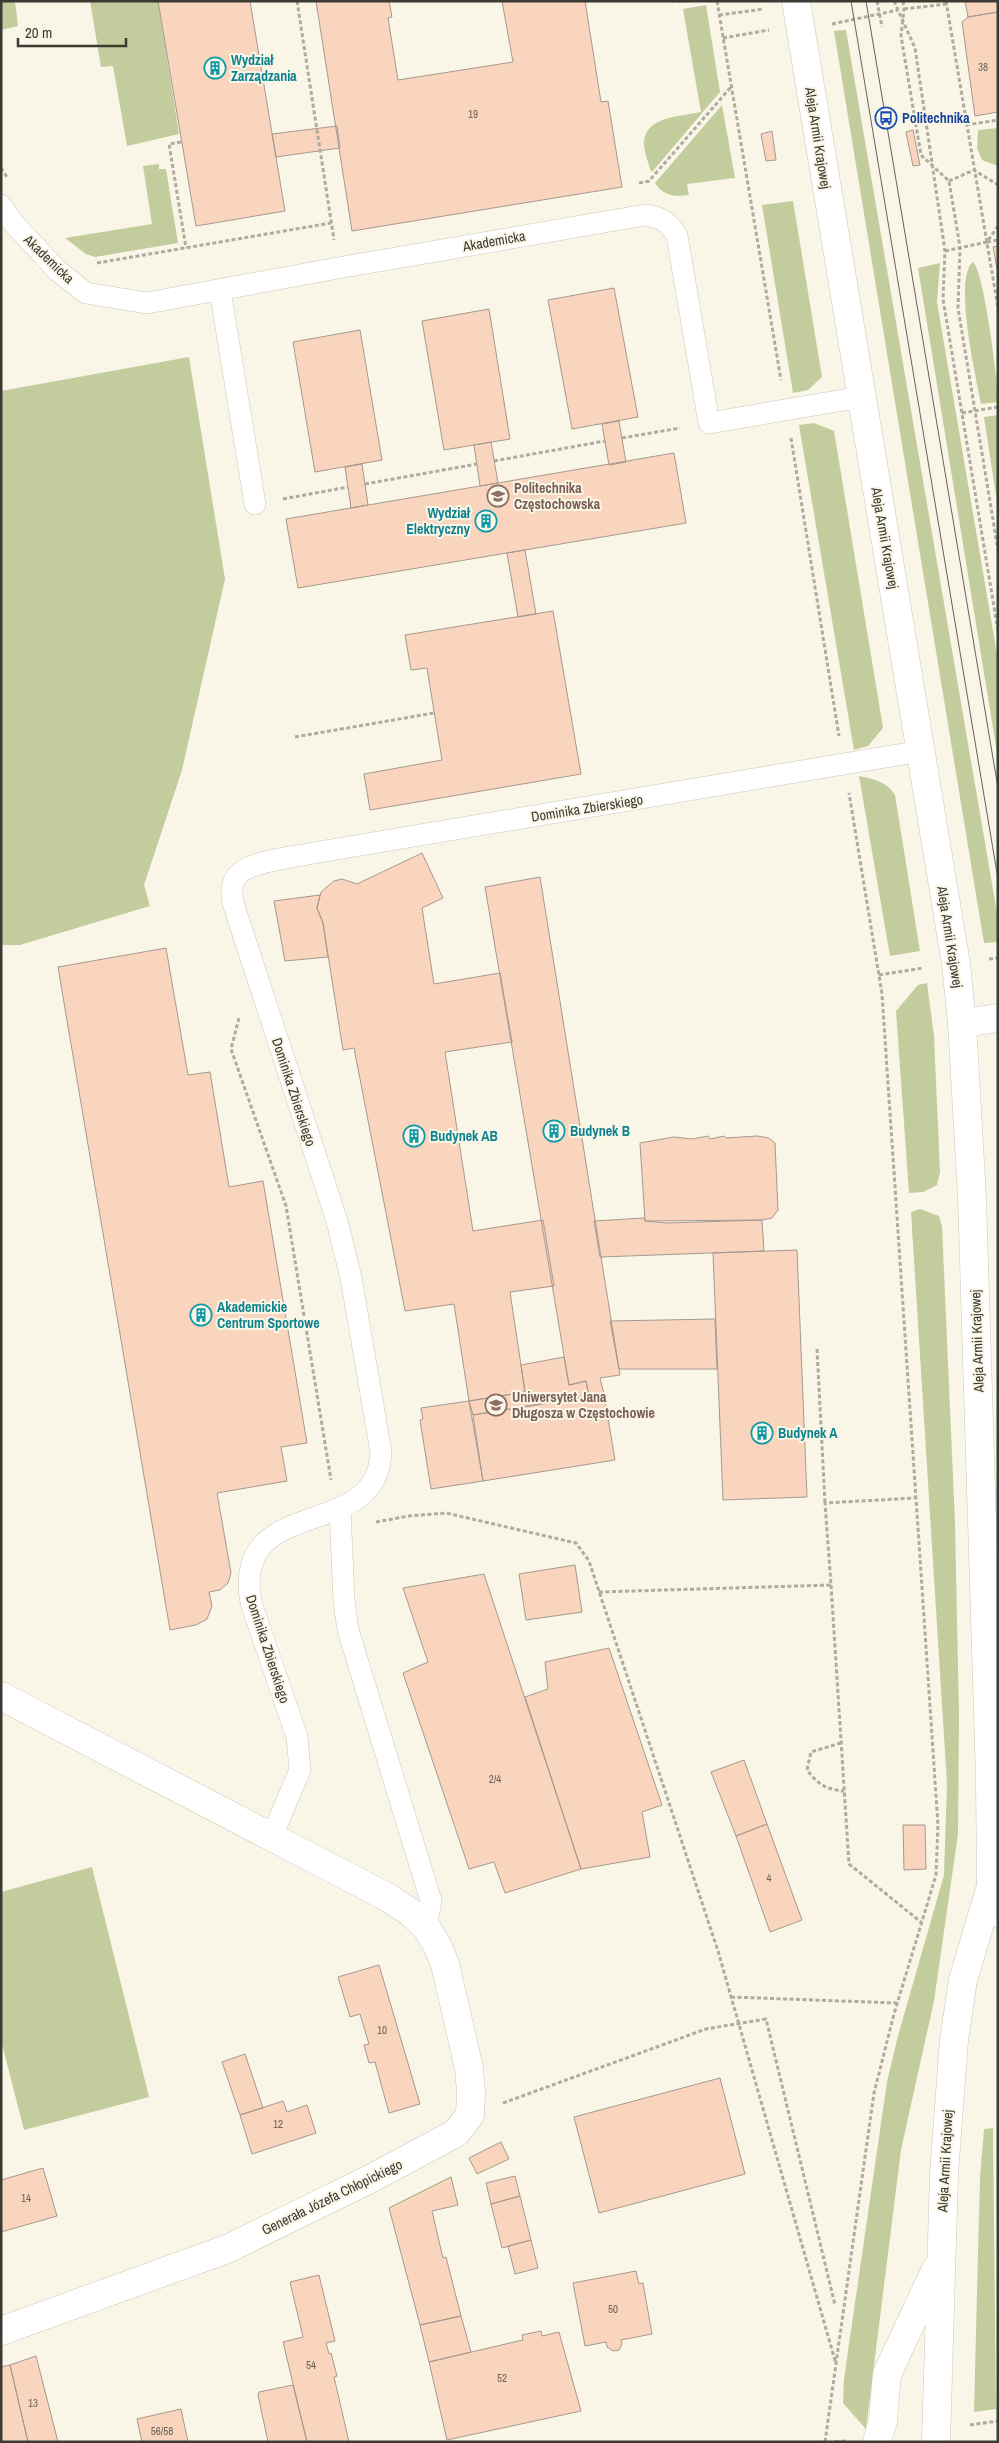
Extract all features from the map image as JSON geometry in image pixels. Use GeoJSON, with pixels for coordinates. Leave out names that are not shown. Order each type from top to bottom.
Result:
{"type":"FeatureCollection","features":[{"type":"Feature","properties":{"kind":"main road","name":"Aleja Armii Krajowej"},"geometry":{"type":"LineString","coordinates":[[796,1],[956,964],[962,1022],[977,1333],[990,1779],[991,1885],[998,1913]]}},
{"type":"Feature","properties":{"kind":"main road"},"geometry":{"type":"LineString","coordinates":[[962,1022],[998,1018]]}},
{"type":"Feature","properties":{"kind":"main road"},"geometry":{"type":"LineString","coordinates":[[1,1696],[270,1838],[387,1897],[410,1912],[426,1927],[437,1945],[445,1964],[469,2068],[470,2116]]}},
{"type":"Feature","properties":{"kind":"main road","name":"Aleja Armii Krajowej"},"geometry":{"type":"LineString","coordinates":[[936,2442],[944,2174],[954,2040],[963,1980],[991,1885]]}},
{"type":"Feature","properties":{"kind":"main road","name":"Generała Józefa Chłopickiego"},"geometry":{"type":"LineString","coordinates":[[1,2330],[227,2248],[370,2179],[456,2134],[470,2116]]}},
{"type":"Feature","properties":{"kind":"main road"},"geometry":{"type":"LineString","coordinates":[[877,2442],[883,2420],[887,2374],[941,2259]]}},
{"type":"Feature","properties":{"kind":"lane","name":"Akademicka"},"geometry":{"type":"LineString","coordinates":[[1,205],[14,224],[58,270],[86,293],[147,304],[338,268],[645,215],[664,220],[672,226],[681,251],[709,423]]}},
{"type":"Feature","properties":{"kind":"lane"},"geometry":{"type":"LineString","coordinates":[[220,290],[255,504]]}},
{"type":"Feature","properties":{"kind":"lane"},"geometry":{"type":"LineString","coordinates":[[709,423],[861,397]]}},
{"type":"Feature","properties":{"kind":"lane","name":"Dominika Zbierskiego"},"geometry":{"type":"LineString","coordinates":[[270,1838],[298,1781],[301,1760],[298,1737],[251,1603],[248,1573],[255,1555],[277,1532],[293,1524],[338,1510],[362,1495],[375,1479],[381,1462],[381,1443],[351,1278],[336,1222],[232,899],[234,882],[240,872],[246,868],[313,853],[921,751]]}},
{"type":"Feature","properties":{"kind":"lane"},"geometry":{"type":"LineString","coordinates":[[338,1510],[344,1601],[348,1630],[431,1901],[426,1927]]}},
{"type":"Feature","properties":{"kind":"path"},"geometry":{"type":"LineString","coordinates":[[297,1],[338,268]]}},
{"type":"Feature","properties":{"kind":"path"},"geometry":{"type":"LineString","coordinates":[[670,1],[690,1]]}},
{"type":"Feature","properties":{"kind":"path"},"geometry":{"type":"LineString","coordinates":[[717,1],[882,994],[938,1826],[936,1875],[897,2003],[874,2093],[825,2442]]}},
{"type":"Feature","properties":{"kind":"path"},"geometry":{"type":"LineString","coordinates":[[878,1],[882,27]]}},
{"type":"Feature","properties":{"kind":"path"},"geometry":{"type":"LineString","coordinates":[[894,1],[915,48],[945,251],[943,299],[998,631]]}},
{"type":"Feature","properties":{"kind":"path"},"geometry":{"type":"LineString","coordinates":[[903,1],[901,36],[921,155],[949,181],[960,246],[956,298],[998,550]]}},
{"type":"Feature","properties":{"kind":"path"},"geometry":{"type":"LineString","coordinates":[[904,9],[947,3],[998,308]]}},
{"type":"Feature","properties":{"kind":"path"},"geometry":{"type":"LineString","coordinates":[[719,15],[767,8]]}},
{"type":"Feature","properties":{"kind":"path"},"geometry":{"type":"LineString","coordinates":[[833,24],[898,10]]}},
{"type":"Feature","properties":{"kind":"path"},"geometry":{"type":"LineString","coordinates":[[723,38],[769,30]]}},
{"type":"Feature","properties":{"kind":"path"},"geometry":{"type":"LineString","coordinates":[[640,183],[649,181],[731,87]]}},
{"type":"Feature","properties":{"kind":"path"},"geometry":{"type":"LineString","coordinates":[[966,125],[998,120]]}},
{"type":"Feature","properties":{"kind":"path"},"geometry":{"type":"LineString","coordinates":[[180,142],[169,144],[186,248]]}},
{"type":"Feature","properties":{"kind":"path"},"geometry":{"type":"LineString","coordinates":[[1,168],[11,183]]}},
{"type":"Feature","properties":{"kind":"path"},"geometry":{"type":"LineString","coordinates":[[949,181],[974,170]]}},
{"type":"Feature","properties":{"kind":"path"},"geometry":{"type":"LineString","coordinates":[[974,170],[998,185]]}},
{"type":"Feature","properties":{"kind":"path"},"geometry":{"type":"LineString","coordinates":[[94,264],[331,223]]}},
{"type":"Feature","properties":{"kind":"path"},"geometry":{"type":"LineString","coordinates":[[987,242],[998,226]]}},
{"type":"Feature","properties":{"kind":"path"},"geometry":{"type":"LineString","coordinates":[[945,251],[960,246],[998,240]]}},
{"type":"Feature","properties":{"kind":"path"},"geometry":{"type":"LineString","coordinates":[[962,413],[998,407]]}},
{"type":"Feature","properties":{"kind":"path"},"geometry":{"type":"LineString","coordinates":[[622,438],[709,423]]}},
{"type":"Feature","properties":{"kind":"path"},"geometry":{"type":"LineString","coordinates":[[494,461],[605,441]]}},
{"type":"Feature","properties":{"kind":"path"},"geometry":{"type":"LineString","coordinates":[[365,484],[477,464]]}},
{"type":"Feature","properties":{"kind":"path"},"geometry":{"type":"LineString","coordinates":[[255,504],[348,487]]}},
{"type":"Feature","properties":{"kind":"path"},"geometry":{"type":"LineString","coordinates":[[295,737],[434,713]]}},
{"type":"Feature","properties":{"kind":"path"},"geometry":{"type":"LineString","coordinates":[[253,966],[231,1050],[286,1206],[338,1510],[370,1523],[409,1516],[446,1513],[576,1543],[589,1561],[739,2023],[836,2367]]}},
{"type":"Feature","properties":{"kind":"path"},"geometry":{"type":"LineString","coordinates":[[818,1348],[849,1864],[922,1922]]}},
{"type":"Feature","properties":{"kind":"path"},"geometry":{"type":"LineString","coordinates":[[826,1502],[915,1498]]}},
{"type":"Feature","properties":{"kind":"path"},"geometry":{"type":"LineString","coordinates":[[599,1592],[831,1585]]}},
{"type":"Feature","properties":{"kind":"path"},"geometry":{"type":"LineString","coordinates":[[841,1743],[811,1752],[807,1770],[818,1784],[832,1790],[844,1791]]}},
{"type":"Feature","properties":{"kind":"path"},"geometry":{"type":"LineString","coordinates":[[731,1998],[897,2003]]}},
{"type":"Feature","properties":{"kind":"path"},"geometry":{"type":"LineString","coordinates":[[470,2116],[706,2029],[766,2019],[834,2305]]}},
{"type":"Feature","properties":{"kind":"path"},"geometry":{"type":"LineString","coordinates":[[974,2425],[998,2421]]}},
{"type":"Feature","properties":{"kind":"green space"},"geometry":{"type":"Polygon","coordinates":[[[1,1],[15,1],[18,26],[1,30],[1,1]]]}},
{"type":"Feature","properties":{"kind":"green space"},"geometry":{"type":"Polygon","coordinates":[[[90,1],[158,1],[179,134],[127,146],[113,66],[101,67],[90,1]]]}},
{"type":"Feature","properties":{"kind":"green space"},"geometry":{"type":"Polygon","coordinates":[[[706,5],[720,92],[652,172],[644,144],[647,132],[652,126],[666,119],[701,112],[683,9],[706,5]]]}},
{"type":"Feature","properties":{"kind":"green space"},"geometry":{"type":"Polygon","coordinates":[[[846,30],[998,919],[998,942],[984,943],[834,31],[846,30]]]}},
{"type":"Feature","properties":{"kind":"green space"},"geometry":{"type":"Polygon","coordinates":[[[722,105],[735,178],[687,184],[689,195],[674,196],[662,191],[655,183],[722,105]]]}},
{"type":"Feature","properties":{"kind":"green space"},"geometry":{"type":"Polygon","coordinates":[[[998,128],[998,166],[982,160],[977,148],[978,130],[998,128]]]}},
{"type":"Feature","properties":{"kind":"green space"},"geometry":{"type":"Polygon","coordinates":[[[159,164],[159,169],[166,169],[178,243],[95,257],[86,254],[65,238],[152,224],[143,166],[159,164]]]}},
{"type":"Feature","properties":{"kind":"green space"},"geometry":{"type":"Polygon","coordinates":[[[793,201],[822,377],[808,390],[793,393],[762,205],[793,201]]]}},
{"type":"Feature","properties":{"kind":"green space"},"geometry":{"type":"Polygon","coordinates":[[[973,262],[982,285],[986,305],[998,402],[981,404],[965,307],[967,272],[973,262]]]}},
{"type":"Feature","properties":{"kind":"green space"},"geometry":{"type":"Polygon","coordinates":[[[940,263],[937,302],[998,660],[998,759],[918,268],[940,263]]]}},
{"type":"Feature","properties":{"kind":"green space"},"geometry":{"type":"Polygon","coordinates":[[[189,357],[225,579],[182,770],[144,885],[150,906],[20,945],[1,945],[1,391],[189,357]]]}},
{"type":"Feature","properties":{"kind":"green space"},"geometry":{"type":"Polygon","coordinates":[[[998,415],[998,508],[984,417],[998,415]]]}},
{"type":"Feature","properties":{"kind":"green space"},"geometry":{"type":"Polygon","coordinates":[[[814,423],[834,431],[883,728],[868,746],[854,750],[799,425],[814,423]]]}},
{"type":"Feature","properties":{"kind":"green space"},"geometry":{"type":"Polygon","coordinates":[[[859,776],[884,784],[895,795],[920,951],[890,956],[859,776]]]}},
{"type":"Feature","properties":{"kind":"green space"},"geometry":{"type":"Polygon","coordinates":[[[927,983],[934,1036],[940,1172],[937,1185],[923,1192],[909,1193],[896,1011],[918,985],[927,983]]]}},
{"type":"Feature","properties":{"kind":"green space"},"geometry":{"type":"Polygon","coordinates":[[[920,1209],[939,1216],[942,1226],[955,1523],[959,1715],[958,1834],[934,2001],[901,2150],[866,2429],[843,2403],[844,2379],[887,2082],[898,2036],[944,1875],[947,1784],[911,1212],[920,1209]]]}},
{"type":"Feature","properties":{"kind":"green space"},"geometry":{"type":"Polygon","coordinates":[[[92,1867],[149,2097],[24,2130],[1,2040],[1,1892],[92,1867]]]}},
{"type":"Feature","properties":{"kind":"green space"},"geometry":{"type":"Polygon","coordinates":[[[993,2128],[996,2409],[974,2412],[980,2177],[984,2129],[993,2128]]]}},
{"type":"Feature","properties":{"kind":"building","name":"Wydział Zarządzania"},"geometry":{"type":"Polygon","coordinates":[[[158,1],[250,1],[285,211],[196,226],[158,1]]]}},
{"type":"Feature","properties":{"kind":"building"},"geometry":{"type":"Polygon","coordinates":[[[316,1],[389,1],[392,17],[388,18],[398,80],[513,62],[502,1],[585,1],[601,102],[608,101],[622,187],[352,231],[316,1]]]}},
{"type":"Feature","properties":{"kind":"building"},"geometry":{"type":"Polygon","coordinates":[[[965,1],[998,1],[998,12],[968,17],[965,1]]]}},
{"type":"Feature","properties":{"kind":"building"},"geometry":{"type":"Polygon","coordinates":[[[998,12],[998,112],[975,116],[962,22],[968,17],[998,12]]]}},
{"type":"Feature","properties":{"kind":"building"},"geometry":{"type":"Polygon","coordinates":[[[337,126],[340,148],[276,157],[272,134],[337,126]]]}},
{"type":"Feature","properties":{"kind":"building"},"geometry":{"type":"Polygon","coordinates":[[[913,130],[920,165],[913,166],[906,132],[913,130]]]}},
{"type":"Feature","properties":{"kind":"building"},"geometry":{"type":"Polygon","coordinates":[[[772,131],[776,160],[766,161],[761,134],[772,131]]]}},
{"type":"Feature","properties":{"kind":"building"},"geometry":{"type":"Polygon","coordinates":[[[998,246],[998,274],[993,247],[998,246]]]}},
{"type":"Feature","properties":{"kind":"building"},"geometry":{"type":"Polygon","coordinates":[[[614,288],[638,417],[572,429],[548,300],[614,288]]]}},
{"type":"Feature","properties":{"kind":"building"},"geometry":{"type":"Polygon","coordinates":[[[489,309],[510,439],[444,450],[422,321],[489,309]]]}},
{"type":"Feature","properties":{"kind":"building"},"geometry":{"type":"Polygon","coordinates":[[[360,330],[382,460],[315,472],[293,342],[360,330]]]}},
{"type":"Feature","properties":{"kind":"building"},"geometry":{"type":"Polygon","coordinates":[[[619,421],[626,462],[609,465],[602,424],[619,421]]]}},
{"type":"Feature","properties":{"kind":"building"},"geometry":{"type":"Polygon","coordinates":[[[491,442],[498,483],[480,486],[474,445],[491,442]]]}},
{"type":"Feature","properties":{"kind":"building","name":"Wydział Elektryczny"},"geometry":{"type":"Polygon","coordinates":[[[674,453],[686,523],[298,588],[286,519],[674,453]]]}},
{"type":"Feature","properties":{"kind":"building"},"geometry":{"type":"Polygon","coordinates":[[[362,464],[368,505],[351,508],[345,467],[362,464]]]}},
{"type":"Feature","properties":{"kind":"building"},"geometry":{"type":"Polygon","coordinates":[[[525,550],[536,614],[518,617],[507,553],[525,550]]]}},
{"type":"Feature","properties":{"kind":"building"},"geometry":{"type":"Polygon","coordinates":[[[553,611],[581,774],[370,810],[364,774],[442,760],[427,668],[411,670],[405,635],[553,611]]]}},
{"type":"Feature","properties":{"kind":"building","name":"Budynek AB"},"geometry":{"type":"Polygon","coordinates":[[[422,853],[443,898],[422,908],[434,984],[500,973],[512,1042],[445,1052],[473,1231],[543,1220],[554,1286],[510,1292],[525,1392],[469,1401],[454,1304],[405,1311],[354,1048],[343,1050],[323,923],[317,908],[321,892],[334,881],[342,879],[357,884],[422,853]]]}},
{"type":"Feature","properties":{"kind":"building","name":"Budynek B"},"geometry":{"type":"Polygon","coordinates":[[[540,877],[620,1375],[600,1378],[604,1394],[589,1396],[586,1381],[569,1385],[485,887],[540,877]]]}},
{"type":"Feature","properties":{"kind":"building"},"geometry":{"type":"Polygon","coordinates":[[[320,895],[317,908],[323,923],[328,957],[285,961],[274,901],[320,895]]]}},
{"type":"Feature","properties":{"kind":"building","name":"Akademickie Centrum Sportowe"},"geometry":{"type":"Polygon","coordinates":[[[166,948],[188,1075],[210,1072],[229,1187],[263,1181],[307,1443],[281,1447],[287,1481],[217,1493],[231,1573],[228,1583],[220,1590],[209,1592],[212,1606],[207,1619],[196,1625],[170,1630],[58,967],[166,948]]]}},
{"type":"Feature","properties":{"kind":"building"},"geometry":{"type":"Polygon","coordinates":[[[708,1136],[710,1139],[724,1136],[726,1138],[757,1136],[769,1138],[775,1143],[778,1210],[772,1218],[762,1220],[645,1221],[640,1143],[674,1137],[692,1139],[708,1136]]]}},
{"type":"Feature","properties":{"kind":"building"},"geometry":{"type":"Polygon","coordinates":[[[644,1218],[645,1221],[667,1223],[762,1220],[764,1251],[600,1257],[594,1221],[644,1218]]]}},
{"type":"Feature","properties":{"kind":"building","name":"Budynek A"},"geometry":{"type":"Polygon","coordinates":[[[797,1250],[807,1497],[723,1500],[713,1253],[797,1250]]]}},
{"type":"Feature","properties":{"kind":"building"},"geometry":{"type":"Polygon","coordinates":[[[715,1319],[717,1369],[619,1369],[610,1321],[715,1319]]]}},
{"type":"Feature","properties":{"kind":"building"},"geometry":{"type":"Polygon","coordinates":[[[564,1357],[569,1385],[586,1381],[589,1396],[473,1415],[469,1401],[525,1392],[521,1365],[564,1357]]]}},
{"type":"Feature","properties":{"kind":"building"},"geometry":{"type":"Polygon","coordinates":[[[604,1394],[615,1460],[483,1481],[473,1415],[604,1394]]]}},
{"type":"Feature","properties":{"kind":"building"},"geometry":{"type":"Polygon","coordinates":[[[469,1401],[483,1481],[431,1489],[420,1420],[423,1419],[421,1408],[469,1401]]]}},
{"type":"Feature","properties":{"kind":"building"},"geometry":{"type":"Polygon","coordinates":[[[575,1565],[582,1612],[526,1620],[519,1574],[575,1565]]]}},
{"type":"Feature","properties":{"kind":"building"},"geometry":{"type":"Polygon","coordinates":[[[484,1574],[581,1869],[505,1893],[494,1862],[469,1869],[403,1673],[428,1662],[403,1588],[484,1574]]]}},
{"type":"Feature","properties":{"kind":"building"},"geometry":{"type":"Polygon","coordinates":[[[609,1648],[662,1805],[642,1812],[650,1857],[581,1869],[525,1697],[548,1689],[545,1662],[609,1648]]]}},
{"type":"Feature","properties":{"kind":"building"},"geometry":{"type":"Polygon","coordinates":[[[744,1760],[767,1824],[736,1836],[711,1772],[744,1760]]]}},
{"type":"Feature","properties":{"kind":"building"},"geometry":{"type":"Polygon","coordinates":[[[767,1824],[802,1920],[770,1932],[736,1836],[767,1824]]]}},
{"type":"Feature","properties":{"kind":"building"},"geometry":{"type":"Polygon","coordinates":[[[903,1825],[925,1825],[926,1869],[904,1870],[903,1825]]]}},
{"type":"Feature","properties":{"kind":"building"},"geometry":{"type":"Polygon","coordinates":[[[379,1965],[420,2104],[389,2113],[375,2062],[369,2063],[364,2045],[369,2044],[360,2014],[350,2017],[338,1977],[379,1965]]]}},
{"type":"Feature","properties":{"kind":"building"},"geometry":{"type":"Polygon","coordinates":[[[245,2054],[263,2108],[240,2115],[222,2062],[245,2054]]]}},
{"type":"Feature","properties":{"kind":"building"},"geometry":{"type":"Polygon","coordinates":[[[720,2078],[745,2174],[599,2213],[574,2117],[720,2078]]]}},
{"type":"Feature","properties":{"kind":"building"},"geometry":{"type":"Polygon","coordinates":[[[283,2101],[287,2112],[307,2105],[316,2133],[252,2154],[240,2115],[283,2101]]]}},
{"type":"Feature","properties":{"kind":"building"},"geometry":{"type":"Polygon","coordinates":[[[501,2142],[509,2159],[477,2174],[469,2158],[501,2142]]]}},
{"type":"Feature","properties":{"kind":"building"},"geometry":{"type":"Polygon","coordinates":[[[43,2168],[57,2216],[1,2232],[1,2180],[43,2168]]]}},
{"type":"Feature","properties":{"kind":"building"},"geometry":{"type":"Polygon","coordinates":[[[515,2176],[520,2196],[491,2204],[486,2183],[515,2176]]]}},
{"type":"Feature","properties":{"kind":"building"},"geometry":{"type":"Polygon","coordinates":[[[451,2177],[458,2205],[432,2211],[443,2258],[446,2257],[461,2316],[420,2325],[389,2208],[451,2177]]]}},
{"type":"Feature","properties":{"kind":"building"},"geometry":{"type":"Polygon","coordinates":[[[520,2196],[531,2240],[502,2248],[491,2204],[520,2196]]]}},
{"type":"Feature","properties":{"kind":"building"},"geometry":{"type":"Polygon","coordinates":[[[531,2240],[538,2268],[515,2274],[508,2246],[531,2240]]]}},
{"type":"Feature","properties":{"kind":"building"},"geometry":{"type":"Polygon","coordinates":[[[636,2271],[639,2284],[643,2283],[652,2334],[621,2340],[622,2344],[619,2350],[613,2351],[607,2347],[606,2342],[585,2346],[573,2283],[636,2271]]]}},
{"type":"Feature","properties":{"kind":"building"},"geometry":{"type":"Polygon","coordinates":[[[319,2275],[335,2341],[326,2343],[329,2354],[331,2353],[337,2376],[334,2377],[349,2442],[307,2442],[283,2342],[303,2337],[290,2282],[319,2275]]]}},
{"type":"Feature","properties":{"kind":"building"},"geometry":{"type":"Polygon","coordinates":[[[461,2316],[471,2352],[429,2362],[420,2325],[461,2316]]]}},
{"type":"Feature","properties":{"kind":"building"},"geometry":{"type":"Polygon","coordinates":[[[541,2331],[542,2336],[559,2332],[581,2411],[447,2440],[429,2362],[523,2340],[522,2335],[541,2331]]]}},
{"type":"Feature","properties":{"kind":"building"},"geometry":{"type":"Polygon","coordinates":[[[36,2356],[58,2442],[28,2442],[10,2365],[36,2356]]]}},
{"type":"Feature","properties":{"kind":"building"},"geometry":{"type":"Polygon","coordinates":[[[10,2365],[28,2442],[1,2442],[1,2367],[10,2365]]]}},
{"type":"Feature","properties":{"kind":"building"},"geometry":{"type":"Polygon","coordinates":[[[293,2385],[307,2442],[268,2442],[258,2395],[259,2392],[293,2385]]]}},
{"type":"Feature","properties":{"kind":"building"},"geometry":{"type":"Polygon","coordinates":[[[181,2409],[188,2442],[142,2442],[137,2419],[181,2409]]]}},
{"type":"Feature","properties":{"kind":"tram line"},"geometry":{"type":"LineString","coordinates":[[851,1],[998,879]]}},
{"type":"Feature","properties":{"kind":"tram line"},"geometry":{"type":"LineString","coordinates":[[866,1],[998,788]]}},
{"type":"Feature","properties":{"kind":"place","name":"Wydział Zarządzania"},"geometry":{"type":"Point","coordinates":[215,68]}},
{"type":"Feature","properties":{"kind":"place","name":"Politechnika"},"geometry":{"type":"Point","coordinates":[886,118]}},
{"type":"Feature","properties":{"kind":"place","name":"Politechnika Częstochowska"},"geometry":{"type":"Point","coordinates":[498,496]}},
{"type":"Feature","properties":{"kind":"place","name":"Wydział Elektryczny"},"geometry":{"type":"Point","coordinates":[486,521]}},
{"type":"Feature","properties":{"kind":"place","name":"Budynek B"},"geometry":{"type":"Point","coordinates":[554,1131]}},
{"type":"Feature","properties":{"kind":"place","name":"Budynek AB"},"geometry":{"type":"Point","coordinates":[414,1136]}},
{"type":"Feature","properties":{"kind":"place","name":"Akademickie Centrum Sportowe"},"geometry":{"type":"Point","coordinates":[201,1315]}},
{"type":"Feature","properties":{"kind":"place","name":"Uniwersytet Jana Długosza w Częstochowie"},"geometry":{"type":"Point","coordinates":[496,1405]}},
{"type":"Feature","properties":{"kind":"place","name":"Budynek A"},"geometry":{"type":"Point","coordinates":[762,1433]}}]}
